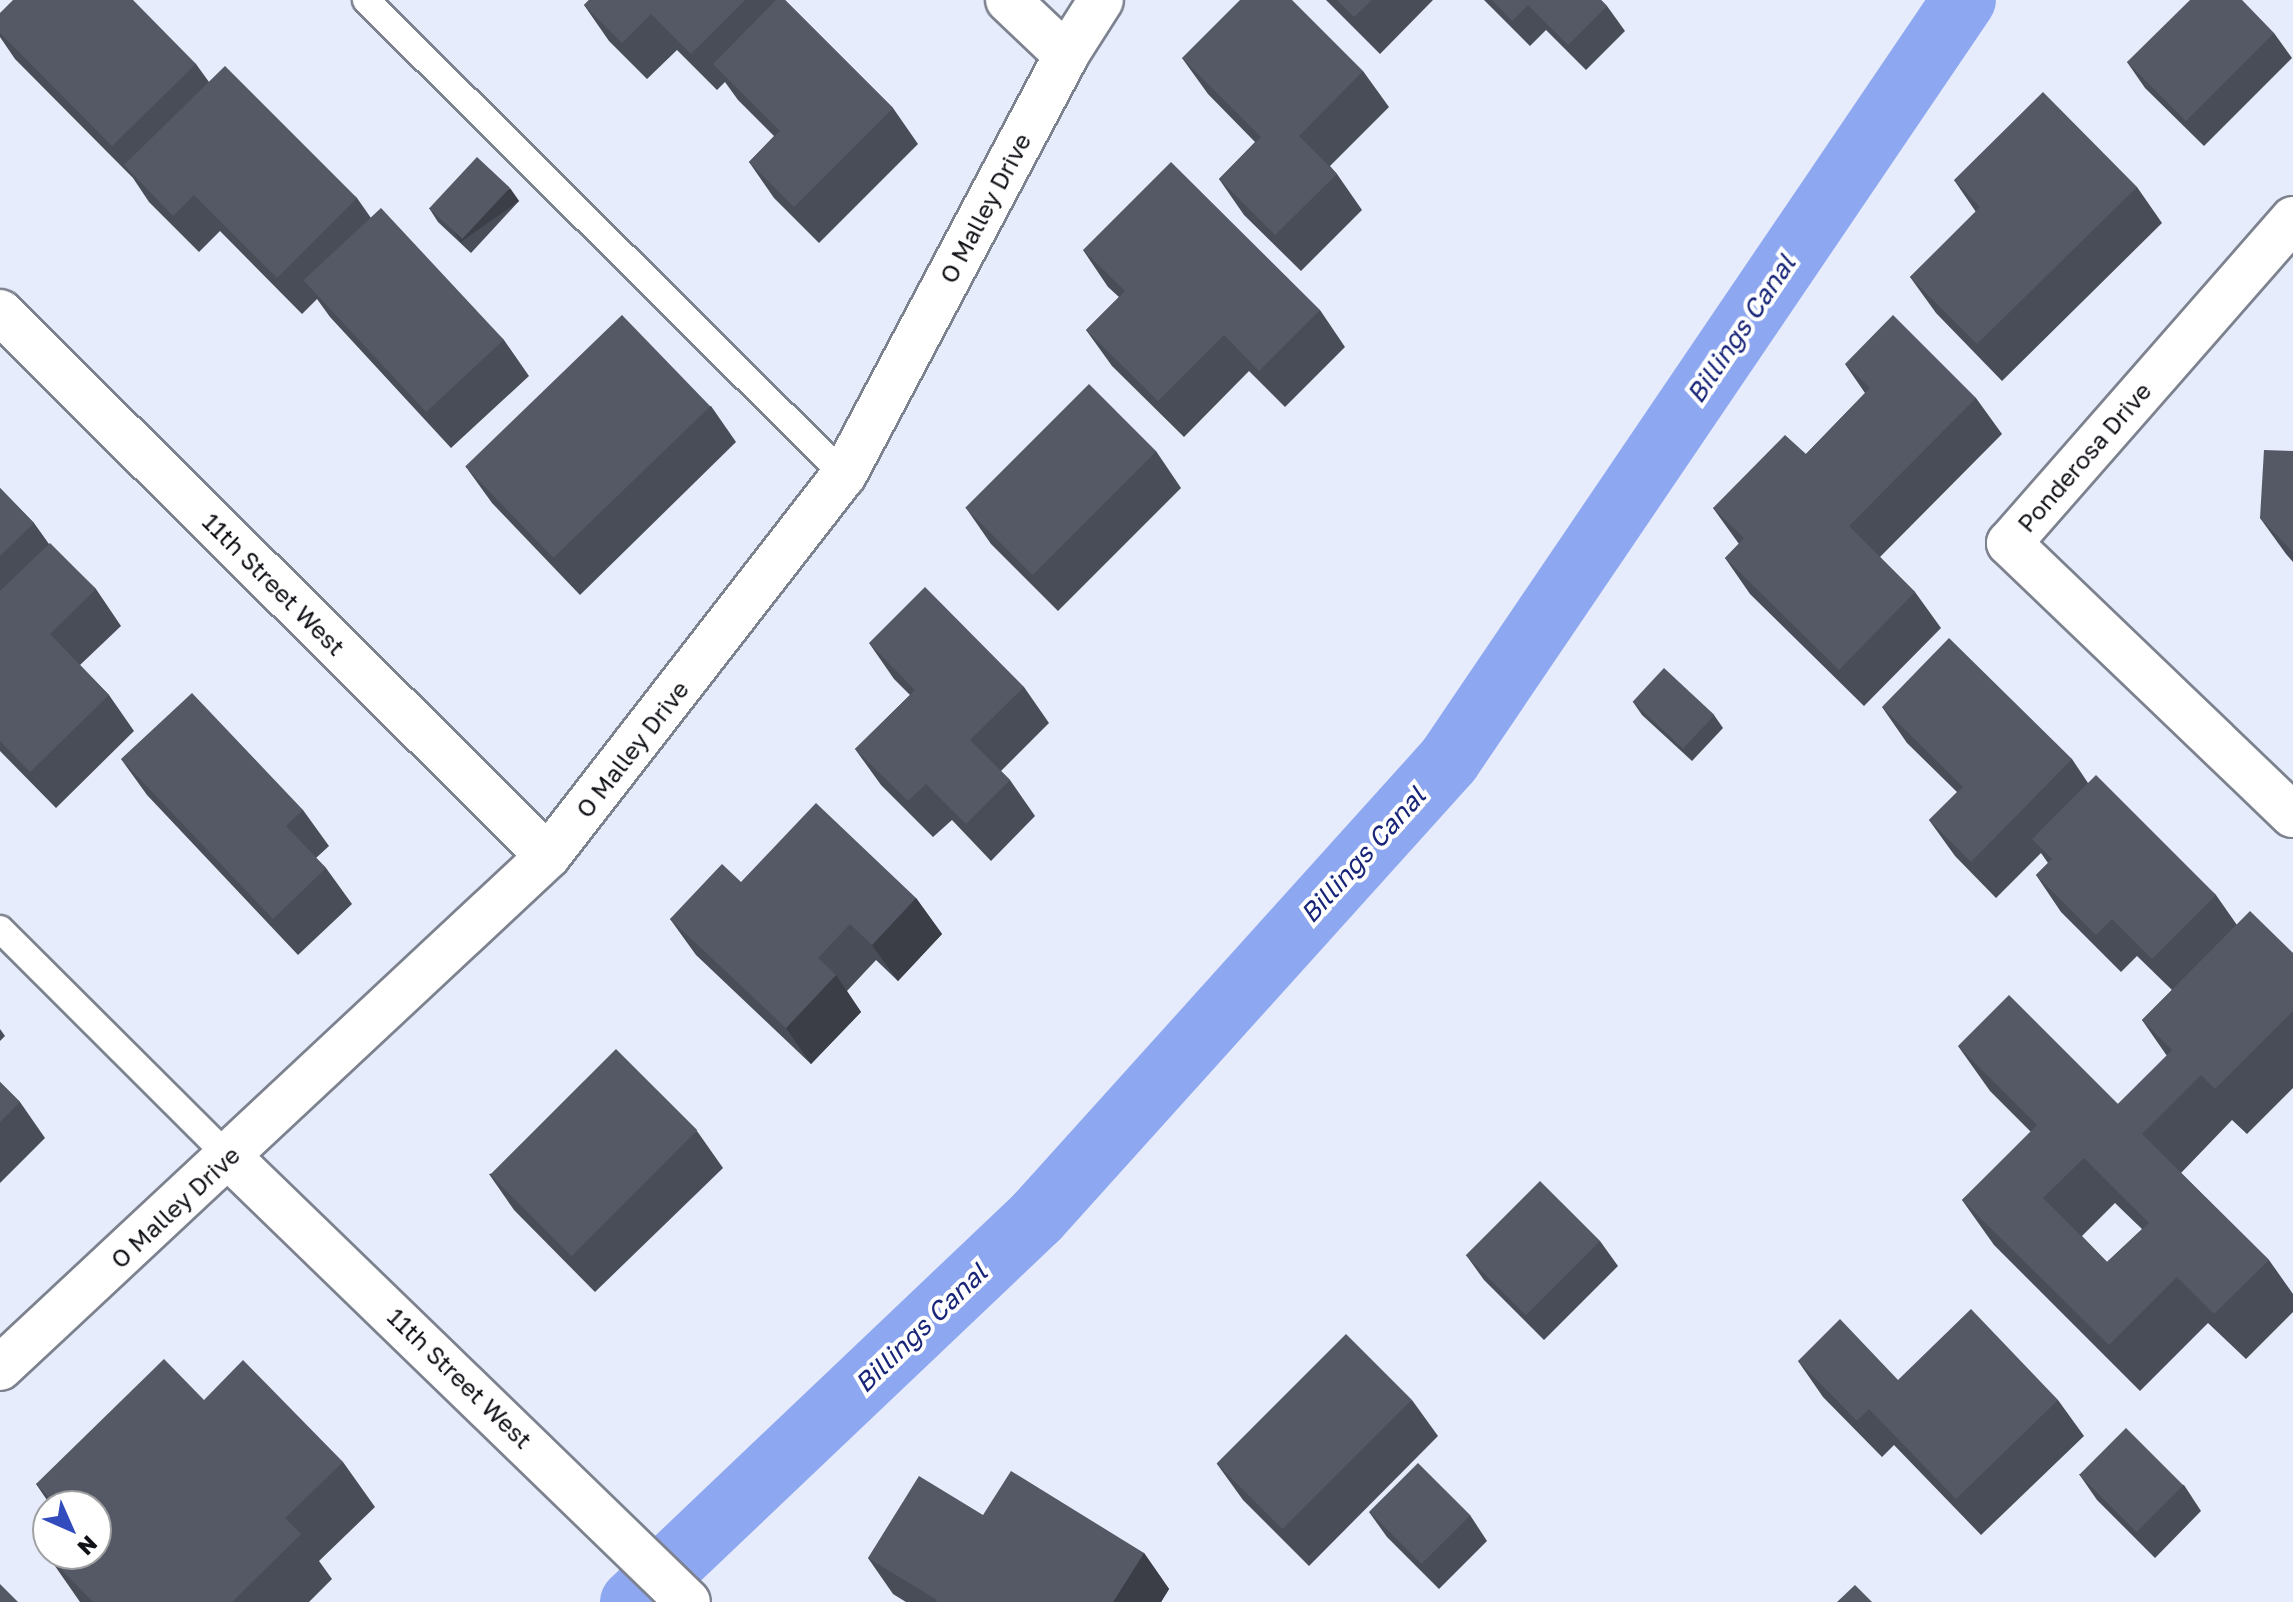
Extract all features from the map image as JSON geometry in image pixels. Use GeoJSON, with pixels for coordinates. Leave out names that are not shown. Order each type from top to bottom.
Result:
{"type":"FeatureCollection","features":[{"type":"Feature","properties":{"kind":"street"},"geometry":{"type":"LineString","coordinates":[[1008,0],[1066,55]]}},
{"type":"Feature","properties":{"kind":"street","name":"O Malley Drive"},"geometry":{"type":"LineString","coordinates":[[0,1368],[548,856],[844,475],[1066,55],[1101,0]]}},
{"type":"Feature","properties":{"kind":"street","name":"Ponderosa Drive"},"geometry":{"type":"LineString","coordinates":[[2293,219],[2009,543],[2293,815]]}},
{"type":"Feature","properties":{"kind":"street","name":"11th Street West"},"geometry":{"type":"LineString","coordinates":[[0,312],[548,856]]}},
{"type":"Feature","properties":{"kind":"street","name":"11th Street West"},"geometry":{"type":"LineString","coordinates":[[229,1157],[688,1602]]}},
{"type":"Feature","properties":{"kind":"lane"},"geometry":{"type":"LineString","coordinates":[[366,0],[844,475]]}},
{"type":"Feature","properties":{"kind":"lane"},"geometry":{"type":"LineString","coordinates":[[0,929],[229,1157]]}},
{"type":"Feature","properties":{"kind":"building"},"geometry":{"type":"Polygon","coordinates":[[[13,0],[133,0],[196,64],[112,146],[0,33],[0,13],[13,0]]]}},
{"type":"Feature","properties":{"kind":"building"},"geometry":{"type":"Polygon","coordinates":[[[589,0],[745,0],[691,54],[651,14],[622,43],[584,5],[589,0]]]}},
{"type":"Feature","properties":{"kind":"building"},"geometry":{"type":"Polygon","coordinates":[[[776,0],[785,0],[893,108],[794,207],[749,162],[780,131],[713,64],[776,0]]]}},
{"type":"Feature","properties":{"kind":"building"},"geometry":{"type":"Polygon","coordinates":[[[1240,0],[1292,0],[1363,71],[1299,136],[1337,174],[1275,235],[1219,179],[1261,137],[1182,58],[1240,0]]]}},
{"type":"Feature","properties":{"kind":"building"},"geometry":{"type":"Polygon","coordinates":[[[1337,0],[1372,0],[1354,17],[1337,0]]]}},
{"type":"Feature","properties":{"kind":"building"},"geometry":{"type":"Polygon","coordinates":[[[1492,0],[1601,0],[1607,6],[1568,45],[1528,5],[1512,21],[1492,0]]]}},
{"type":"Feature","properties":{"kind":"building"},"geometry":{"type":"Polygon","coordinates":[[[2190,0],[2242,0],[2274,33],[2186,121],[2127,62],[2190,0]]]}},
{"type":"Feature","properties":{"kind":"building"},"geometry":{"type":"Polygon","coordinates":[[[225,66],[357,198],[277,278],[194,195],[173,216],[124,165],[225,66]]]}},
{"type":"Feature","properties":{"kind":"building"},"geometry":{"type":"Polygon","coordinates":[[[2043,92],[2137,187],[1977,344],[1910,277],[1980,207],[1954,180],[2043,92]]]}},
{"type":"Feature","properties":{"kind":"building"},"geometry":{"type":"Polygon","coordinates":[[[477,157],[510,188],[462,239],[429,208],[477,157]]]}},
{"type":"Feature","properties":{"kind":"building"},"geometry":{"type":"Polygon","coordinates":[[[1171,162],[1320,310],[1259,371],[1224,335],[1158,401],[1086,330],[1125,291],[1083,250],[1171,162]]]}},
{"type":"Feature","properties":{"kind":"building"},"geometry":{"type":"Polygon","coordinates":[[[381,208],[504,340],[426,412],[303,280],[381,208]]]}},
{"type":"Feature","properties":{"kind":"building"},"geometry":{"type":"Polygon","coordinates":[[[622,315],[710,406],[553,558],[465,466],[622,315]]]}},
{"type":"Feature","properties":{"kind":"building"},"geometry":{"type":"Polygon","coordinates":[[[1893,315],[1976,398],[1849,526],[1915,592],[1839,670],[1725,558],[1744,538],[1713,508],[1785,435],[1806,454],[1870,388],[1845,364],[1893,315]]]}},
{"type":"Feature","properties":{"kind":"building"},"geometry":{"type":"Polygon","coordinates":[[[1089,384],[1156,451],[1032,575],[965,508],[1089,384]]]}},
{"type":"Feature","properties":{"kind":"building"},"geometry":{"type":"Polygon","coordinates":[[[2264,450],[2293,451],[2293,552],[2260,518],[2264,450]]]}},
{"type":"Feature","properties":{"kind":"building"},"geometry":{"type":"Polygon","coordinates":[[[0,488],[34,523],[0,556],[0,488]]]}},
{"type":"Feature","properties":{"kind":"building"},"geometry":{"type":"Polygon","coordinates":[[[50,543],[96,589],[50,634],[109,695],[30,772],[0,741],[0,591],[50,543]]]}},
{"type":"Feature","properties":{"kind":"building"},"geometry":{"type":"Polygon","coordinates":[[[925,587],[1024,687],[970,740],[1010,780],[966,824],[926,784],[908,801],[855,749],[915,690],[869,643],[925,587]]]}},
{"type":"Feature","properties":{"kind":"building"},"geometry":{"type":"Polygon","coordinates":[[[1949,638],[2072,759],[1971,862],[1929,820],[1963,787],[1882,707],[1949,638]]]}},
{"type":"Feature","properties":{"kind":"building"},"geometry":{"type":"Polygon","coordinates":[[[1664,668],[1714,715],[1683,749],[1633,702],[1664,668]]]}},
{"type":"Feature","properties":{"kind":"building"},"geometry":{"type":"Polygon","coordinates":[[[192,693],[303,810],[286,826],[326,868],[273,919],[121,759],[192,693]]]}},
{"type":"Feature","properties":{"kind":"building"},"geometry":{"type":"Polygon","coordinates":[[[2096,775],[2216,895],[2152,959],[2112,919],[2096,935],[2036,875],[2052,859],[2032,839],[2096,775]]]}},
{"type":"Feature","properties":{"kind":"building"},"geometry":{"type":"Polygon","coordinates":[[[816,803],[916,898],[872,945],[850,924],[818,958],[836,975],[786,1028],[670,919],[722,864],[741,882],[816,803]]]}},
{"type":"Feature","properties":{"kind":"building"},"geometry":{"type":"Polygon","coordinates":[[[2250,911],[2293,953],[2293,1011],[2215,1089],[2201,1075],[2142,1134],[2269,1260],[2214,1314],[2177,1277],[2109,1345],[1962,1200],[2037,1125],[1958,1046],[2009,995],[2118,1104],[2172,1050],[2142,1020],[2250,911]],[[2084,1158],[2043,1198],[2107,1262],[2149,1223],[2084,1158]]]}},
{"type":"Feature","properties":{"kind":"building"},"geometry":{"type":"Polygon","coordinates":[[[616,1049],[697,1130],[571,1256],[490,1175],[616,1049]]]}},
{"type":"Feature","properties":{"kind":"building"},"geometry":{"type":"Polygon","coordinates":[[[0,1082],[20,1102],[0,1122],[0,1082]]]}},
{"type":"Feature","properties":{"kind":"building"},"geometry":{"type":"Polygon","coordinates":[[[1540,1181],[1600,1241],[1526,1315],[1466,1255],[1540,1181]]]}},
{"type":"Feature","properties":{"kind":"building"},"geometry":{"type":"Polygon","coordinates":[[[1971,1309],[2058,1400],[1956,1499],[1869,1409],[1857,1421],[1798,1361],[1840,1319],[1898,1380],[1971,1309]]]}},
{"type":"Feature","properties":{"kind":"building"},"geometry":{"type":"Polygon","coordinates":[[[1346,1334],[1412,1400],[1282,1529],[1217,1463],[1346,1334]]]}},
{"type":"Feature","properties":{"kind":"building"},"geometry":{"type":"Polygon","coordinates":[[[164,1359],[204,1400],[243,1360],[343,1462],[285,1518],[301,1534],[232,1602],[93,1602],[62,1570],[112,1570],[112,1490],[42,1490],[36,1484],[164,1359]]]}},
{"type":"Feature","properties":{"kind":"building"},"geometry":{"type":"Polygon","coordinates":[[[2126,1428],[2183,1485],[2137,1532],[2079,1475],[2126,1428]]]}},
{"type":"Feature","properties":{"kind":"building"},"geometry":{"type":"Polygon","coordinates":[[[1418,1463],[1470,1515],[1422,1564],[1369,1512],[1418,1463]]]}},
{"type":"Feature","properties":{"kind":"building"},"geometry":{"type":"Polygon","coordinates":[[[1011,1471],[1144,1553],[1113,1602],[936,1602],[868,1558],[919,1476],[983,1515],[1011,1471]]]}},
{"type":"Feature","properties":{"kind":"building"},"geometry":{"type":"Polygon","coordinates":[[[0,1584],[18,1602],[0,1602],[0,1584]]]}},
{"type":"Feature","properties":{"kind":"building"},"geometry":{"type":"Polygon","coordinates":[[[1855,1585],[1872,1602],[1837,1602],[1855,1585]]]}},
{"type":"Feature","properties":{"kind":"waterway","name":"Billings Canal"},"geometry":{"type":"LineString","coordinates":[[632,1602],[1037,1217],[1449,760],[1964,0]]}}]}
